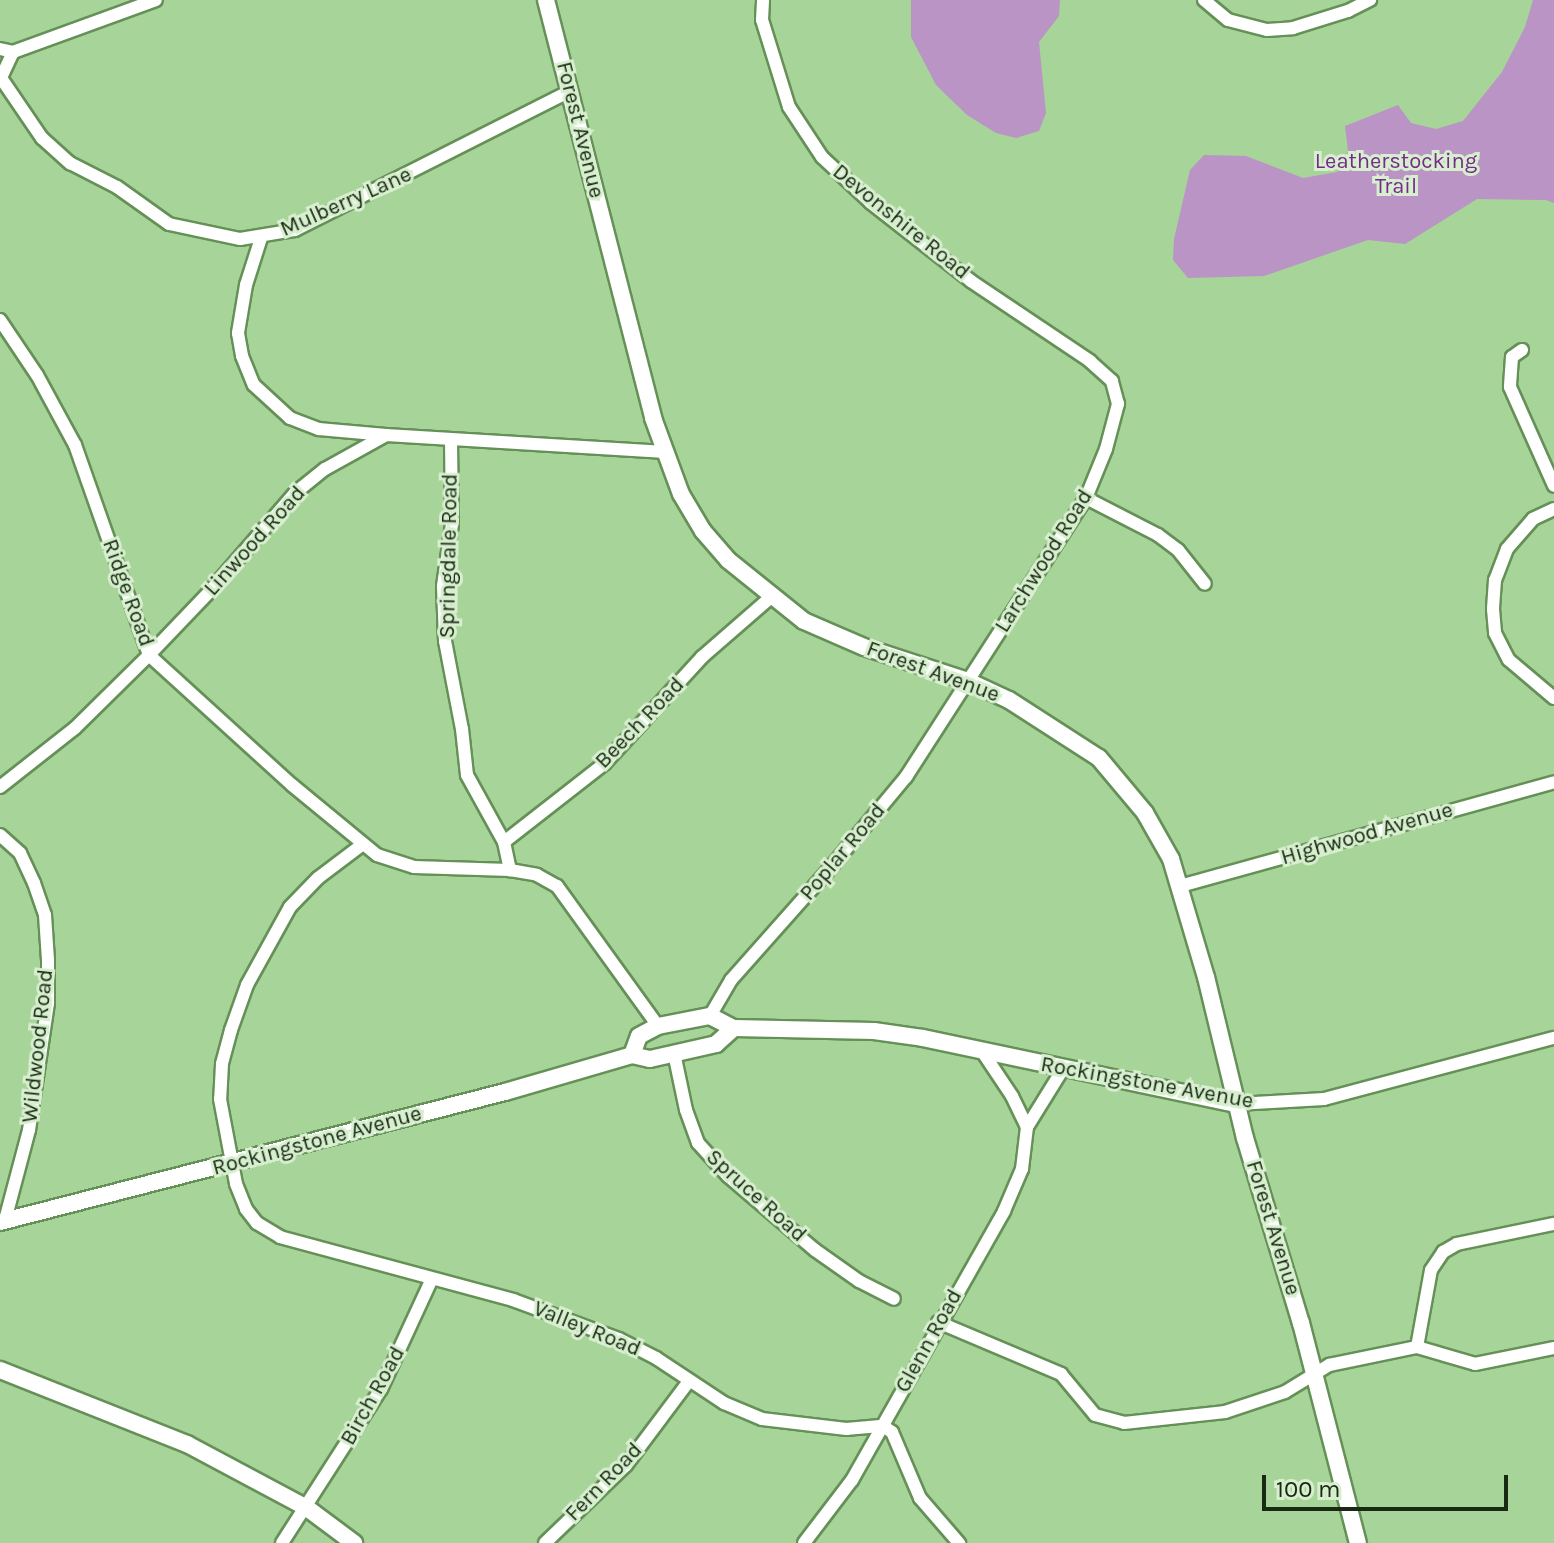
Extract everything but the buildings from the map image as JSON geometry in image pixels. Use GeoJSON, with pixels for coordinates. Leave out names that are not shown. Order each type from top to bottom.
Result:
{"type":"FeatureCollection","features":[{"type":"Feature","properties":{"kind":"street"},"geometry":{"type":"LineString","coordinates":[[7,51],[156,0]]}},
{"type":"Feature","properties":{"kind":"street","name":"Forest Avenue"},"geometry":{"type":"LineString","coordinates":[[546,0],[653,418],[681,494],[703,531],[728,560],[804,621],[864,647],[968,681],[1034,715],[1099,758],[1145,813],[1171,859],[1358,1543]]}},
{"type":"Feature","properties":{"kind":"street","name":"Devonshire Road"},"geometry":{"type":"LineString","coordinates":[[763,0],[762,20],[789,107],[822,157],[870,202],[971,281],[1090,361],[1115,389]]}},
{"type":"Feature","properties":{"kind":"street"},"geometry":{"type":"LineString","coordinates":[[1204,0],[1228,20],[1267,30],[1293,28],[1348,11],[1370,0]]}},
{"type":"Feature","properties":{"kind":"street","name":"Mulberry Lane"},"geometry":{"type":"LineString","coordinates":[[7,51],[0,79],[42,138],[70,163],[117,187],[169,224],[210,234],[261,238],[295,230],[570,91]]}},
{"type":"Feature","properties":{"kind":"street"},"geometry":{"type":"LineString","coordinates":[[261,238],[246,285],[238,333],[242,356],[254,385],[290,418],[319,429],[665,452]]}},
{"type":"Feature","properties":{"kind":"street","name":"Ridge Road"},"geometry":{"type":"LineString","coordinates":[[0,320],[37,375],[75,445],[149,655],[377,855],[414,867],[510,870]]}},
{"type":"Feature","properties":{"kind":"street"},"geometry":{"type":"LineString","coordinates":[[1522,350],[1512,357],[1510,387],[1554,486]]}},
{"type":"Feature","properties":{"kind":"street","name":"Larchwood Road"},"geometry":{"type":"LineString","coordinates":[[968,681],[1086,498],[1106,449],[1118,404],[1115,389]]}},
{"type":"Feature","properties":{"kind":"street","name":"Linwood Road"},"geometry":{"type":"LineString","coordinates":[[0,787],[75,728],[149,655],[212,589],[295,493],[325,469],[386,435]]}},
{"type":"Feature","properties":{"kind":"street","name":"Springdale Road"},"geometry":{"type":"LineString","coordinates":[[451,440],[452,524],[443,586],[445,641],[462,729],[467,775],[504,842],[510,870]]}},
{"type":"Feature","properties":{"kind":"street"},"geometry":{"type":"LineString","coordinates":[[1086,498],[1168,543],[1205,584]]}},
{"type":"Feature","properties":{"kind":"street"},"geometry":{"type":"LineString","coordinates":[[1554,509],[1533,519],[1507,549],[1495,580],[1493,609],[1495,633],[1509,660],[1554,698]]}},
{"type":"Feature","properties":{"kind":"street","name":"Beech Road"},"geometry":{"type":"LineString","coordinates":[[504,842],[605,763],[702,657],[771,597]]}},
{"type":"Feature","properties":{"kind":"street","name":"Poplar Road"},"geometry":{"type":"LineString","coordinates":[[710,1016],[731,980],[906,777],[968,681]]}},
{"type":"Feature","properties":{"kind":"street","name":"Highwood Avenue"},"geometry":{"type":"LineString","coordinates":[[1180,886],[1554,782]]}},
{"type":"Feature","properties":{"kind":"street","name":"Wildwood Road"},"geometry":{"type":"LineString","coordinates":[[0,835],[20,853],[34,883],[45,915],[48,960],[48,1003],[32,1116],[2,1221]]}},
{"type":"Feature","properties":{"kind":"street","name":"Valley Road"},"geometry":{"type":"LineString","coordinates":[[363,844],[318,878],[290,907],[247,985],[222,1064],[220,1099],[232,1163],[246,1209],[257,1223],[280,1237],[431,1281],[513,1300],[619,1339],[656,1358],[724,1403],[762,1419],[846,1429],[883,1426]]}},
{"type":"Feature","properties":{"kind":"street"},"geometry":{"type":"LineString","coordinates":[[510,870],[537,875],[557,886],[658,1026]]}},
{"type":"Feature","properties":{"kind":"street"},"geometry":{"type":"LineString","coordinates":[[632,1055],[639,1036],[658,1026],[710,1016]]}},
{"type":"Feature","properties":{"kind":"street","name":"Rockingstone Avenue"},"geometry":{"type":"LineString","coordinates":[[710,1016],[734,1028],[874,1031],[1237,1104],[1324,1099],[1554,1038]]}},
{"type":"Feature","properties":{"kind":"street","name":"Rockingstone Avenue"},"geometry":{"type":"LineString","coordinates":[[2,1221],[232,1163],[632,1055],[650,1059],[716,1044],[734,1028]]}},
{"type":"Feature","properties":{"kind":"street"},"geometry":{"type":"LineString","coordinates":[[982,1051],[1012,1096],[1027,1127]]}},
{"type":"Feature","properties":{"kind":"street","name":"Spruce Road"},"geometry":{"type":"LineString","coordinates":[[674,1053],[686,1110],[698,1143],[718,1165],[815,1250],[859,1281],[894,1299]]}},
{"type":"Feature","properties":{"kind":"street","name":"Glenn Road"},"geometry":{"type":"LineString","coordinates":[[804,1543],[852,1480],[938,1322],[1004,1211],[1022,1169],[1027,1127],[1063,1069]]}},
{"type":"Feature","properties":{"kind":"street"},"geometry":{"type":"LineString","coordinates":[[1417,1347],[1431,1270],[1443,1252],[1457,1244],[1554,1224]]}},
{"type":"Feature","properties":{"kind":"street","name":"Birch Road"},"geometry":{"type":"LineString","coordinates":[[282,1543],[381,1389],[431,1281]]}},
{"type":"Feature","properties":{"kind":"street"},"geometry":{"type":"LineString","coordinates":[[938,1322],[1061,1374],[1095,1415],[1124,1423],[1225,1412],[1285,1392],[1329,1365],[1417,1347],[1475,1364],[1554,1348]]}},
{"type":"Feature","properties":{"kind":"street"},"geometry":{"type":"LineString","coordinates":[[0,1370],[187,1444],[307,1508],[354,1543]]}},
{"type":"Feature","properties":{"kind":"street","name":"Fern Road"},"geometry":{"type":"LineString","coordinates":[[545,1543],[626,1465],[689,1381]]}},
{"type":"Feature","properties":{"kind":"street"},"geometry":{"type":"LineString","coordinates":[[883,1426],[892,1432],[920,1498],[959,1543]]}},
{"type":"Feature","properties":{"kind":"green space"},"geometry":{"type":"Polygon","coordinates":[[[911,0],[1060,0],[1059,16],[1039,42],[1046,113],[1039,131],[1016,138],[996,133],[967,115],[936,85],[911,37],[911,0]]]}},
{"type":"Feature","properties":{"kind":"green space","name":"Leatherstocking Trail"},"geometry":{"type":"Polygon","coordinates":[[[1533,0],[1554,0],[1554,203],[1546,200],[1477,199],[1405,244],[1368,240],[1264,276],[1188,278],[1173,260],[1174,239],[1190,170],[1204,155],[1246,156],[1303,178],[1337,172],[1348,151],[1345,126],[1398,105],[1411,123],[1436,129],[1463,121],[1502,72],[1525,27],[1533,0]]]}}]}
